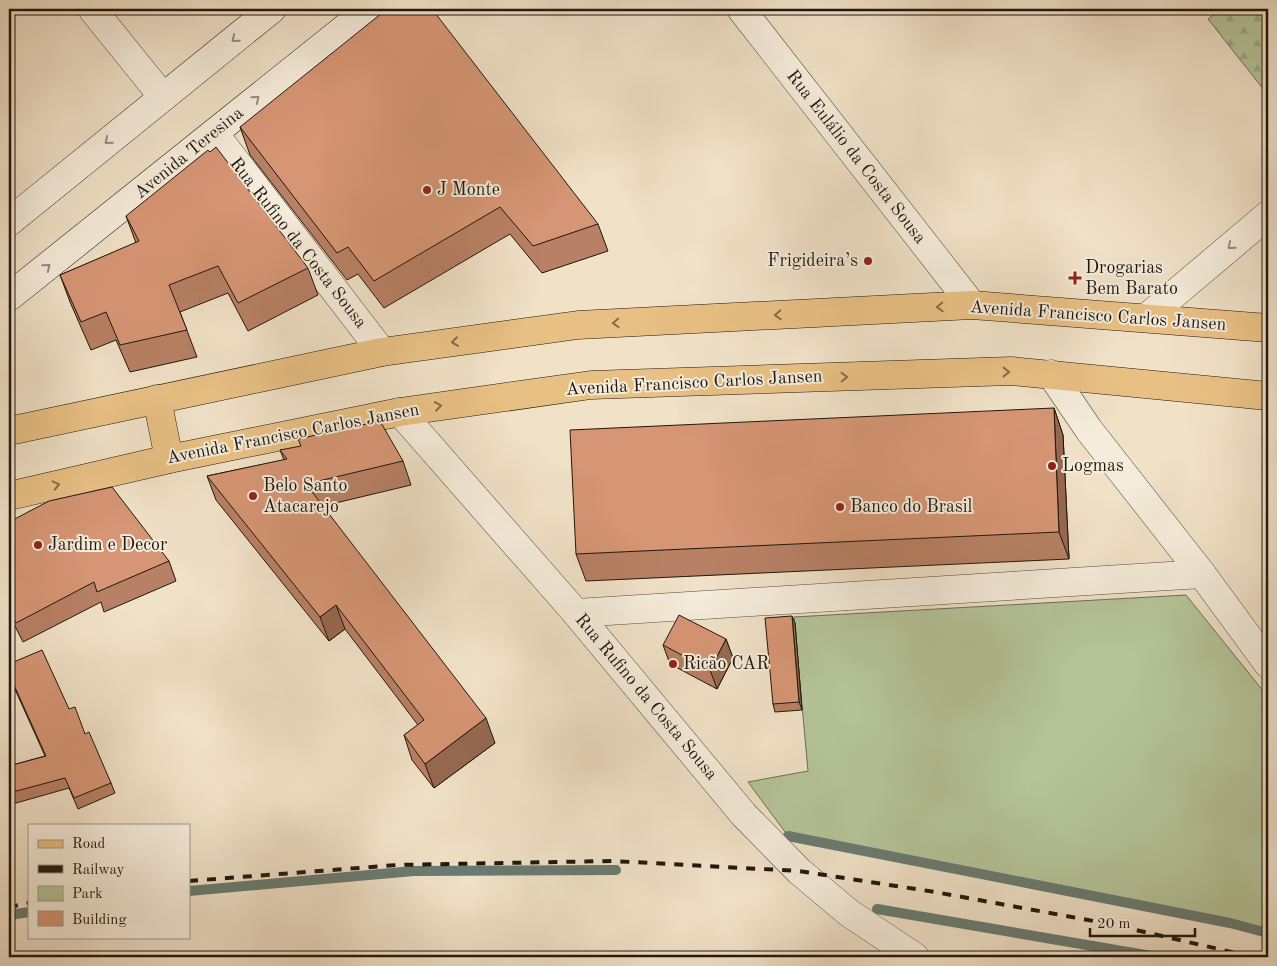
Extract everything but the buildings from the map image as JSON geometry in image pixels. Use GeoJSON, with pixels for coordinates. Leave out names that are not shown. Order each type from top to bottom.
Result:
{"type":"FeatureCollection","features":[{"type":"Feature","properties":{"kind":"main road","name":"Avenida Francisco Carlos Jansen"},"geometry":{"type":"LineString","coordinates":[[9,431],[382,352],[578,325],[972,305],[1268,328]]}},
{"type":"Feature","properties":{"kind":"main road","name":"Avenida Francisco Carlos Jansen"},"geometry":{"type":"LineString","coordinates":[[9,496],[169,459],[400,412],[591,384],[1011,372],[1051,374],[1268,396]]}},
{"type":"Feature","properties":{"kind":"main road"},"geometry":{"type":"LineString","coordinates":[[157,400],[169,459]]}},
{"type":"Feature","properties":{"kind":"street"},"geometry":{"type":"LineString","coordinates":[[92,9],[163,97]]}},
{"type":"Feature","properties":{"kind":"street"},"geometry":{"type":"LineString","coordinates":[[9,222],[272,9]]}},
{"type":"Feature","properties":{"kind":"street","name":"Avenida Teresina"},"geometry":{"type":"LineString","coordinates":[[9,297],[214,133],[341,17],[369,9]]}},
{"type":"Feature","properties":{"kind":"street","name":"Rua Eulálio da Costa Sousa"},"geometry":{"type":"LineString","coordinates":[[741,9],[972,305]]}},
{"type":"Feature","properties":{"kind":"street","name":"Rua Rufino da Costa Sousa"},"geometry":{"type":"LineString","coordinates":[[214,133],[382,352]]}},
{"type":"Feature","properties":{"kind":"street"},"geometry":{"type":"LineString","coordinates":[[1146,318],[1268,215]]}},
{"type":"Feature","properties":{"kind":"street"},"geometry":{"type":"LineString","coordinates":[[1051,374],[1089,430],[1202,574],[1268,664]]}},
{"type":"Feature","properties":{"kind":"street","name":"Rua Rufino da Costa Sousa"},"geometry":{"type":"LineString","coordinates":[[400,412],[576,613],[744,815],[799,871],[849,913],[915,957]]}},
{"type":"Feature","properties":{"kind":"street"},"geometry":{"type":"LineString","coordinates":[[576,613],[1202,574]]}},
{"type":"Feature","properties":{"kind":"green space"},"geometry":{"type":"Polygon","coordinates":[[[1221,9],[1268,9],[1268,95],[1208,19],[1221,9]]]}},
{"type":"Feature","properties":{"kind":"green space"},"geometry":{"type":"Polygon","coordinates":[[[1186,595],[1268,697],[1268,933],[1230,923],[788,836],[748,782],[808,771],[794,617],[1186,595]]]}},
{"type":"Feature","properties":{"kind":"waterway"},"geometry":{"type":"LineString","coordinates":[[788,836],[1230,923],[1268,933]]}},
{"type":"Feature","properties":{"kind":"waterway"},"geometry":{"type":"LineString","coordinates":[[190,891],[414,871],[616,870]]}},
{"type":"Feature","properties":{"kind":"waterway"},"geometry":{"type":"LineString","coordinates":[[877,909],[1157,957]]}},
{"type":"Feature","properties":{"kind":"waterway"},"geometry":{"type":"LineString","coordinates":[[9,915],[28,912]]}},
{"type":"Feature","properties":{"kind":"railway"},"geometry":{"type":"LineString","coordinates":[[190,881],[397,865],[613,861],[799,871],[935,892],[1110,924],[1253,957]]}},
{"type":"Feature","properties":{"kind":"railway"},"geometry":{"type":"LineString","coordinates":[[9,907],[28,903]]}},
{"type":"Feature","properties":{"kind":"place","name":"J Monte"},"geometry":{"type":"Point","coordinates":[427,190]}},
{"type":"Feature","properties":{"kind":"place","name":"Frigideira’s"},"geometry":{"type":"Point","coordinates":[868,261]}},
{"type":"Feature","properties":{"kind":"place","name":"Drogarias Bem Barato"},"geometry":{"type":"Point","coordinates":[1075,278]}},
{"type":"Feature","properties":{"kind":"place","name":"Logmas"},"geometry":{"type":"Point","coordinates":[1052,466]}},
{"type":"Feature","properties":{"kind":"place","name":"Belo Santo Atacarejo"},"geometry":{"type":"Point","coordinates":[253,496]}},
{"type":"Feature","properties":{"kind":"place","name":"Banco do Brasil"},"geometry":{"type":"Point","coordinates":[840,507]}},
{"type":"Feature","properties":{"kind":"place","name":"Jardim e Decor"},"geometry":{"type":"Point","coordinates":[38,545]}},
{"type":"Feature","properties":{"kind":"place","name":"Ricão CAR"},"geometry":{"type":"Point","coordinates":[673,664]}}]}
